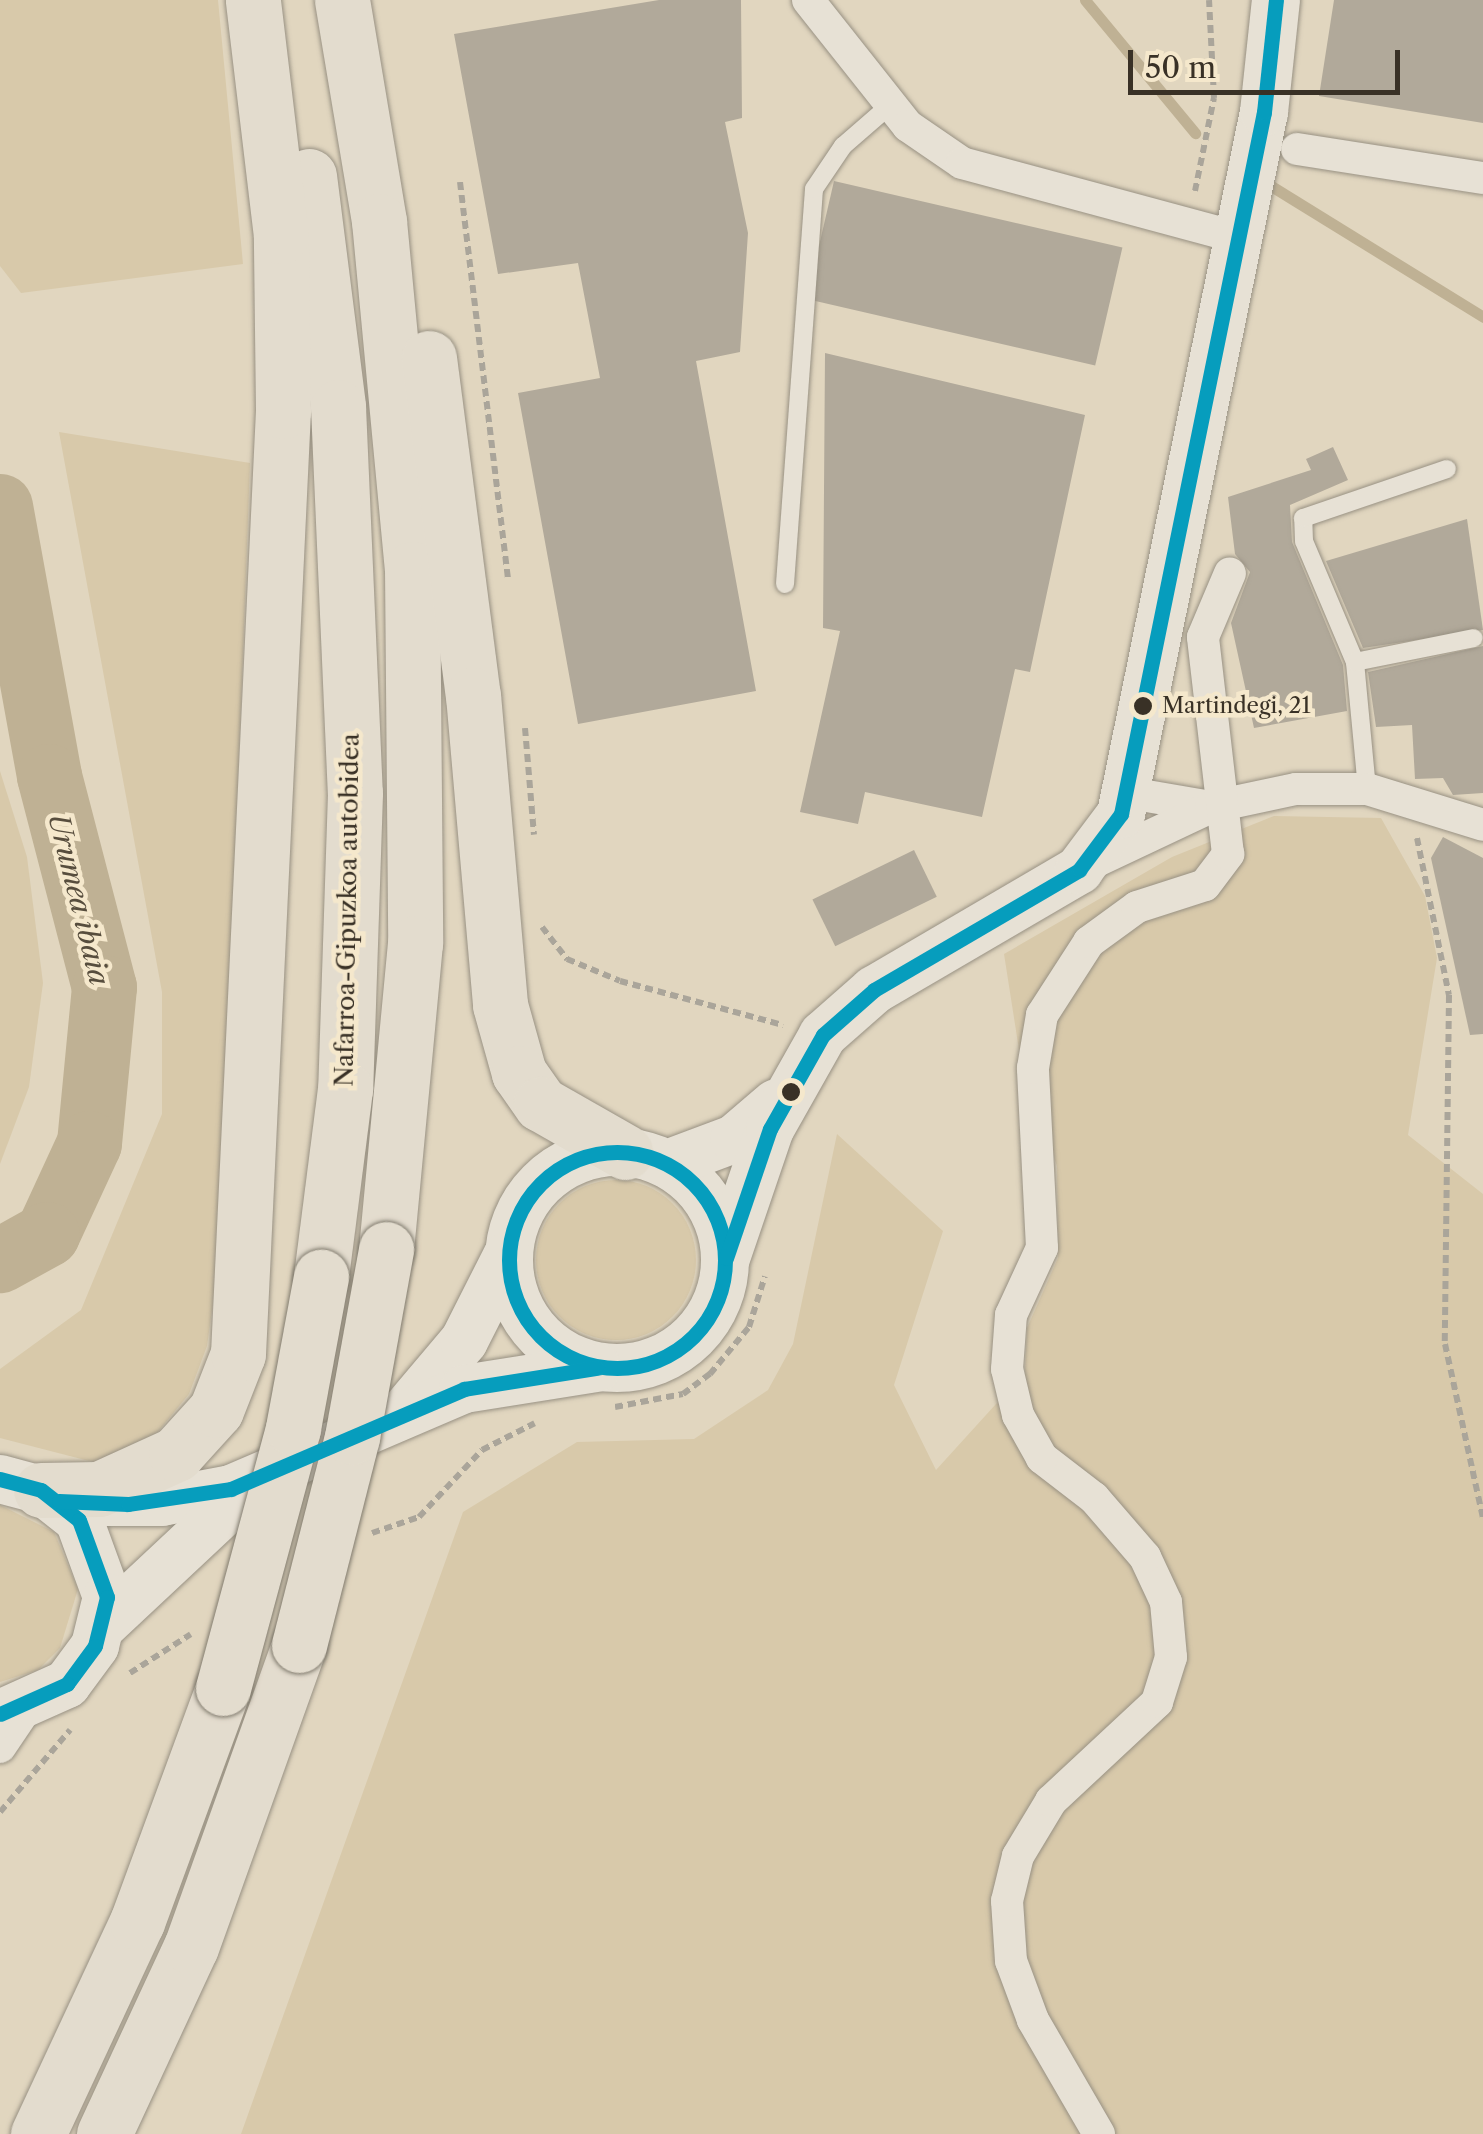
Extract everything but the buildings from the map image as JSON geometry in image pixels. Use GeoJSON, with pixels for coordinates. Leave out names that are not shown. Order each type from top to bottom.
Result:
{"type":"FeatureCollection","features":[{"type":"Feature","properties":{"kind":"highway"},"geometry":{"type":"LineString","coordinates":[[33,1490],[98,1489],[152,1470],[216,1410],[238,1354],[283,411],[281,236],[253,0]]}},
{"type":"Feature","properties":{"kind":"highway","name":"Nafarroa-Gipuzkoa autobidea"},"geometry":{"type":"LineString","coordinates":[[38,2134],[137,1922],[223,1688],[292,1428],[320,1277],[345,1089],[355,793],[338,407],[280,0]]}},
{"type":"Feature","properties":{"kind":"highway"},"geometry":{"type":"LineString","coordinates":[[104,2134],[191,1947],[299,1645],[352,1438],[386,1249],[407,1067],[418,772],[399,401],[342,0]]}},
{"type":"Feature","properties":{"kind":"highway"},"geometry":{"type":"LineString","coordinates":[[351,56],[403,204],[435,393],[500,1005],[518,1073],[541,1104],[646,1158]]}},
{"type":"Feature","properties":{"kind":"main road"},"geometry":{"type":"LineString","coordinates":[[14,1710],[68,1684],[103,1624],[192,1533],[264,1479],[400,1415],[497,1380],[597,1368],[629,1369],[688,1343],[716,1304],[726,1258],[788,1089],[823,1034],[874,990],[1079,870],[1134,791],[1220,229],[1245,0]]}},
{"type":"Feature","properties":{"kind":"main road"},"geometry":{"type":"LineString","coordinates":[[1220,229],[1264,112],[1276,0]]}},
{"type":"Feature","properties":{"kind":"main road"},"geometry":{"type":"LineString","coordinates":[[400,1415],[464,1342],[508,1256],[532,1192],[590,1155],[646,1158],[734,1139],[788,1089]]}},
{"type":"Feature","properties":{"kind":"main road"},"geometry":{"type":"LineString","coordinates":[[646,1158],[710,1203],[726,1258]]}},
{"type":"Feature","properties":{"kind":"main road"},"geometry":{"type":"LineString","coordinates":[[508,1256],[510,1286],[541,1339],[597,1368]]}},
{"type":"Feature","properties":{"kind":"main road"},"geometry":{"type":"LineString","coordinates":[[33,1490],[162,1502],[264,1479]]}},
{"type":"Feature","properties":{"kind":"main road"},"geometry":{"type":"LineString","coordinates":[[33,1490],[104,1569],[103,1624]]}},
{"type":"Feature","properties":{"kind":"street"},"geometry":{"type":"LineString","coordinates":[[808,0],[889,106],[962,163],[1220,229]]}},
{"type":"Feature","properties":{"kind":"street"},"geometry":{"type":"LineString","coordinates":[[1297,149],[1483,178]]}},
{"type":"Feature","properties":{"kind":"street"},"geometry":{"type":"LineString","coordinates":[[1099,2134],[1033,2020],[1011,1960],[1007,1901],[1018,1856],[1051,1802],[1156,1702],[1171,1657],[1166,1602],[1145,1556],[1094,1498],[1042,1458],[1006,1370],[1011,1315],[1043,1234],[1033,1068],[1042,1014],[1066,968],[1136,907],[1204,885],[1228,854],[1219,805],[1203,636],[1230,573]]}},
{"type":"Feature","properties":{"kind":"street"},"geometry":{"type":"LineString","coordinates":[[1079,870],[1219,805],[1296,788],[1368,788],[1404,796],[1483,825]]}},
{"type":"Feature","properties":{"kind":"street"},"geometry":{"type":"LineString","coordinates":[[1134,791],[1219,805]]}},
{"type":"Feature","properties":{"kind":"street"},"geometry":{"type":"LineString","coordinates":[[0,1747],[14,1710]]}},
{"type":"Feature","properties":{"kind":"lane"},"geometry":{"type":"LineString","coordinates":[[785,584],[814,189],[889,106]]}},
{"type":"Feature","properties":{"kind":"lane"},"geometry":{"type":"LineString","coordinates":[[1264,112],[1297,149]]}},
{"type":"Feature","properties":{"kind":"lane"},"geometry":{"type":"LineString","coordinates":[[1368,788],[1355,662],[1304,541],[1303,518],[1446,469]]}},
{"type":"Feature","properties":{"kind":"lane"},"geometry":{"type":"LineString","coordinates":[[1355,662],[1474,638]]}},
{"type":"Feature","properties":{"kind":"path"},"geometry":{"type":"LineString","coordinates":[[1209,0],[1220,229]]}},
{"type":"Feature","properties":{"kind":"path"},"geometry":{"type":"LineString","coordinates":[[460,182],[509,589]]}},
{"type":"Feature","properties":{"kind":"path"},"geometry":{"type":"LineString","coordinates":[[522,705],[534,856]]}},
{"type":"Feature","properties":{"kind":"path"},"geometry":{"type":"LineString","coordinates":[[1404,796],[1449,994],[1445,1344],[1483,1518]]}},
{"type":"Feature","properties":{"kind":"path"},"geometry":{"type":"LineString","coordinates":[[540,916],[566,959],[688,1005],[823,1034]]}},
{"type":"Feature","properties":{"kind":"shaded area"},"geometry":{"type":"Polygon","coordinates":[[[0,0],[218,0],[243,264],[21,293],[0,266],[0,0]]]}},
{"type":"Feature","properties":{"kind":"shaded area"},"geometry":{"type":"Polygon","coordinates":[[[59,432],[250,463],[221,1246],[207,1346],[189,1394],[147,1445],[93,1462],[0,1438],[0,1369],[81,1310],[162,1114],[162,992],[59,432]]]}},
{"type":"Feature","properties":{"kind":"shaded area"},"geometry":{"type":"Polygon","coordinates":[[[0,771],[27,857],[43,983],[29,1087],[0,1164],[0,771]]]}},
{"type":"Feature","properties":{"kind":"shaded area"},"geometry":{"type":"Polygon","coordinates":[[[1274,816],[1381,818],[1425,896],[1437,958],[1408,1135],[1483,1194],[1483,2134],[241,2134],[463,1512],[577,1442],[694,1439],[768,1390],[793,1344],[837,1134],[943,1231],[894,1385],[936,1470],[1025,1372],[1027,1328],[1058,1258],[1057,1166],[1022,1069],[1004,954],[1172,857],[1274,816]]]}},
{"type":"Feature","properties":{"kind":"shaded area"},"geometry":{"type":"Polygon","coordinates":[[[616,1180],[647,1186],[673,1203],[690,1229],[696,1260],[690,1291],[673,1317],[647,1334],[616,1340],[585,1334],[559,1317],[542,1291],[536,1260],[542,1229],[559,1203],[585,1186],[616,1180]]]}},
{"type":"Feature","properties":{"kind":"shaded area"},"geometry":{"type":"Polygon","coordinates":[[[0,1505],[54,1532],[78,1589],[60,1648],[38,1670],[0,1682],[0,1505]]]}},
{"type":"Feature","properties":{"kind":"waterway"},"geometry":{"type":"LineString","coordinates":[[1085,0],[1195,133]]}},
{"type":"Feature","properties":{"kind":"waterway"},"geometry":{"type":"LineString","coordinates":[[1268,184],[1483,317]]}},
{"type":"Feature","properties":{"kind":"waterway","name":"Urumea ibaia"},"geometry":{"type":"LineString","coordinates":[[0,506],[49,776],[104,987],[89,1143],[47,1234],[0,1260]]}},
{"type":"Feature","properties":{"kind":"transit line"},"geometry":{"type":"LineString","coordinates":[[726,1258],[770,1129],[823,1035],[874,990],[1079,870],[1121,814],[1264,112],[1276,0]]}},
{"type":"Feature","properties":{"kind":"transit line"},"geometry":{"type":"LineString","coordinates":[[617,1152],[658,1160],[694,1183],[717,1219],[725,1260],[717,1301],[694,1337],[658,1360],[617,1368],[576,1360],[540,1337],[517,1301],[509,1260],[517,1219],[540,1183],[576,1160],[617,1152]]}},
{"type":"Feature","properties":{"kind":"transit line"},"geometry":{"type":"LineString","coordinates":[[59,1501],[128,1504],[231,1489],[464,1389],[597,1368]]}},
{"type":"Feature","properties":{"kind":"transit line"},"geometry":{"type":"LineString","coordinates":[[0,1479],[41,1490],[79,1520],[107,1597],[95,1646],[67,1684],[0,1714]]}},
{"type":"Feature","properties":{"kind":"place","name":"Martindegi, 21"},"geometry":{"type":"Point","coordinates":[1143,706]}}]}
